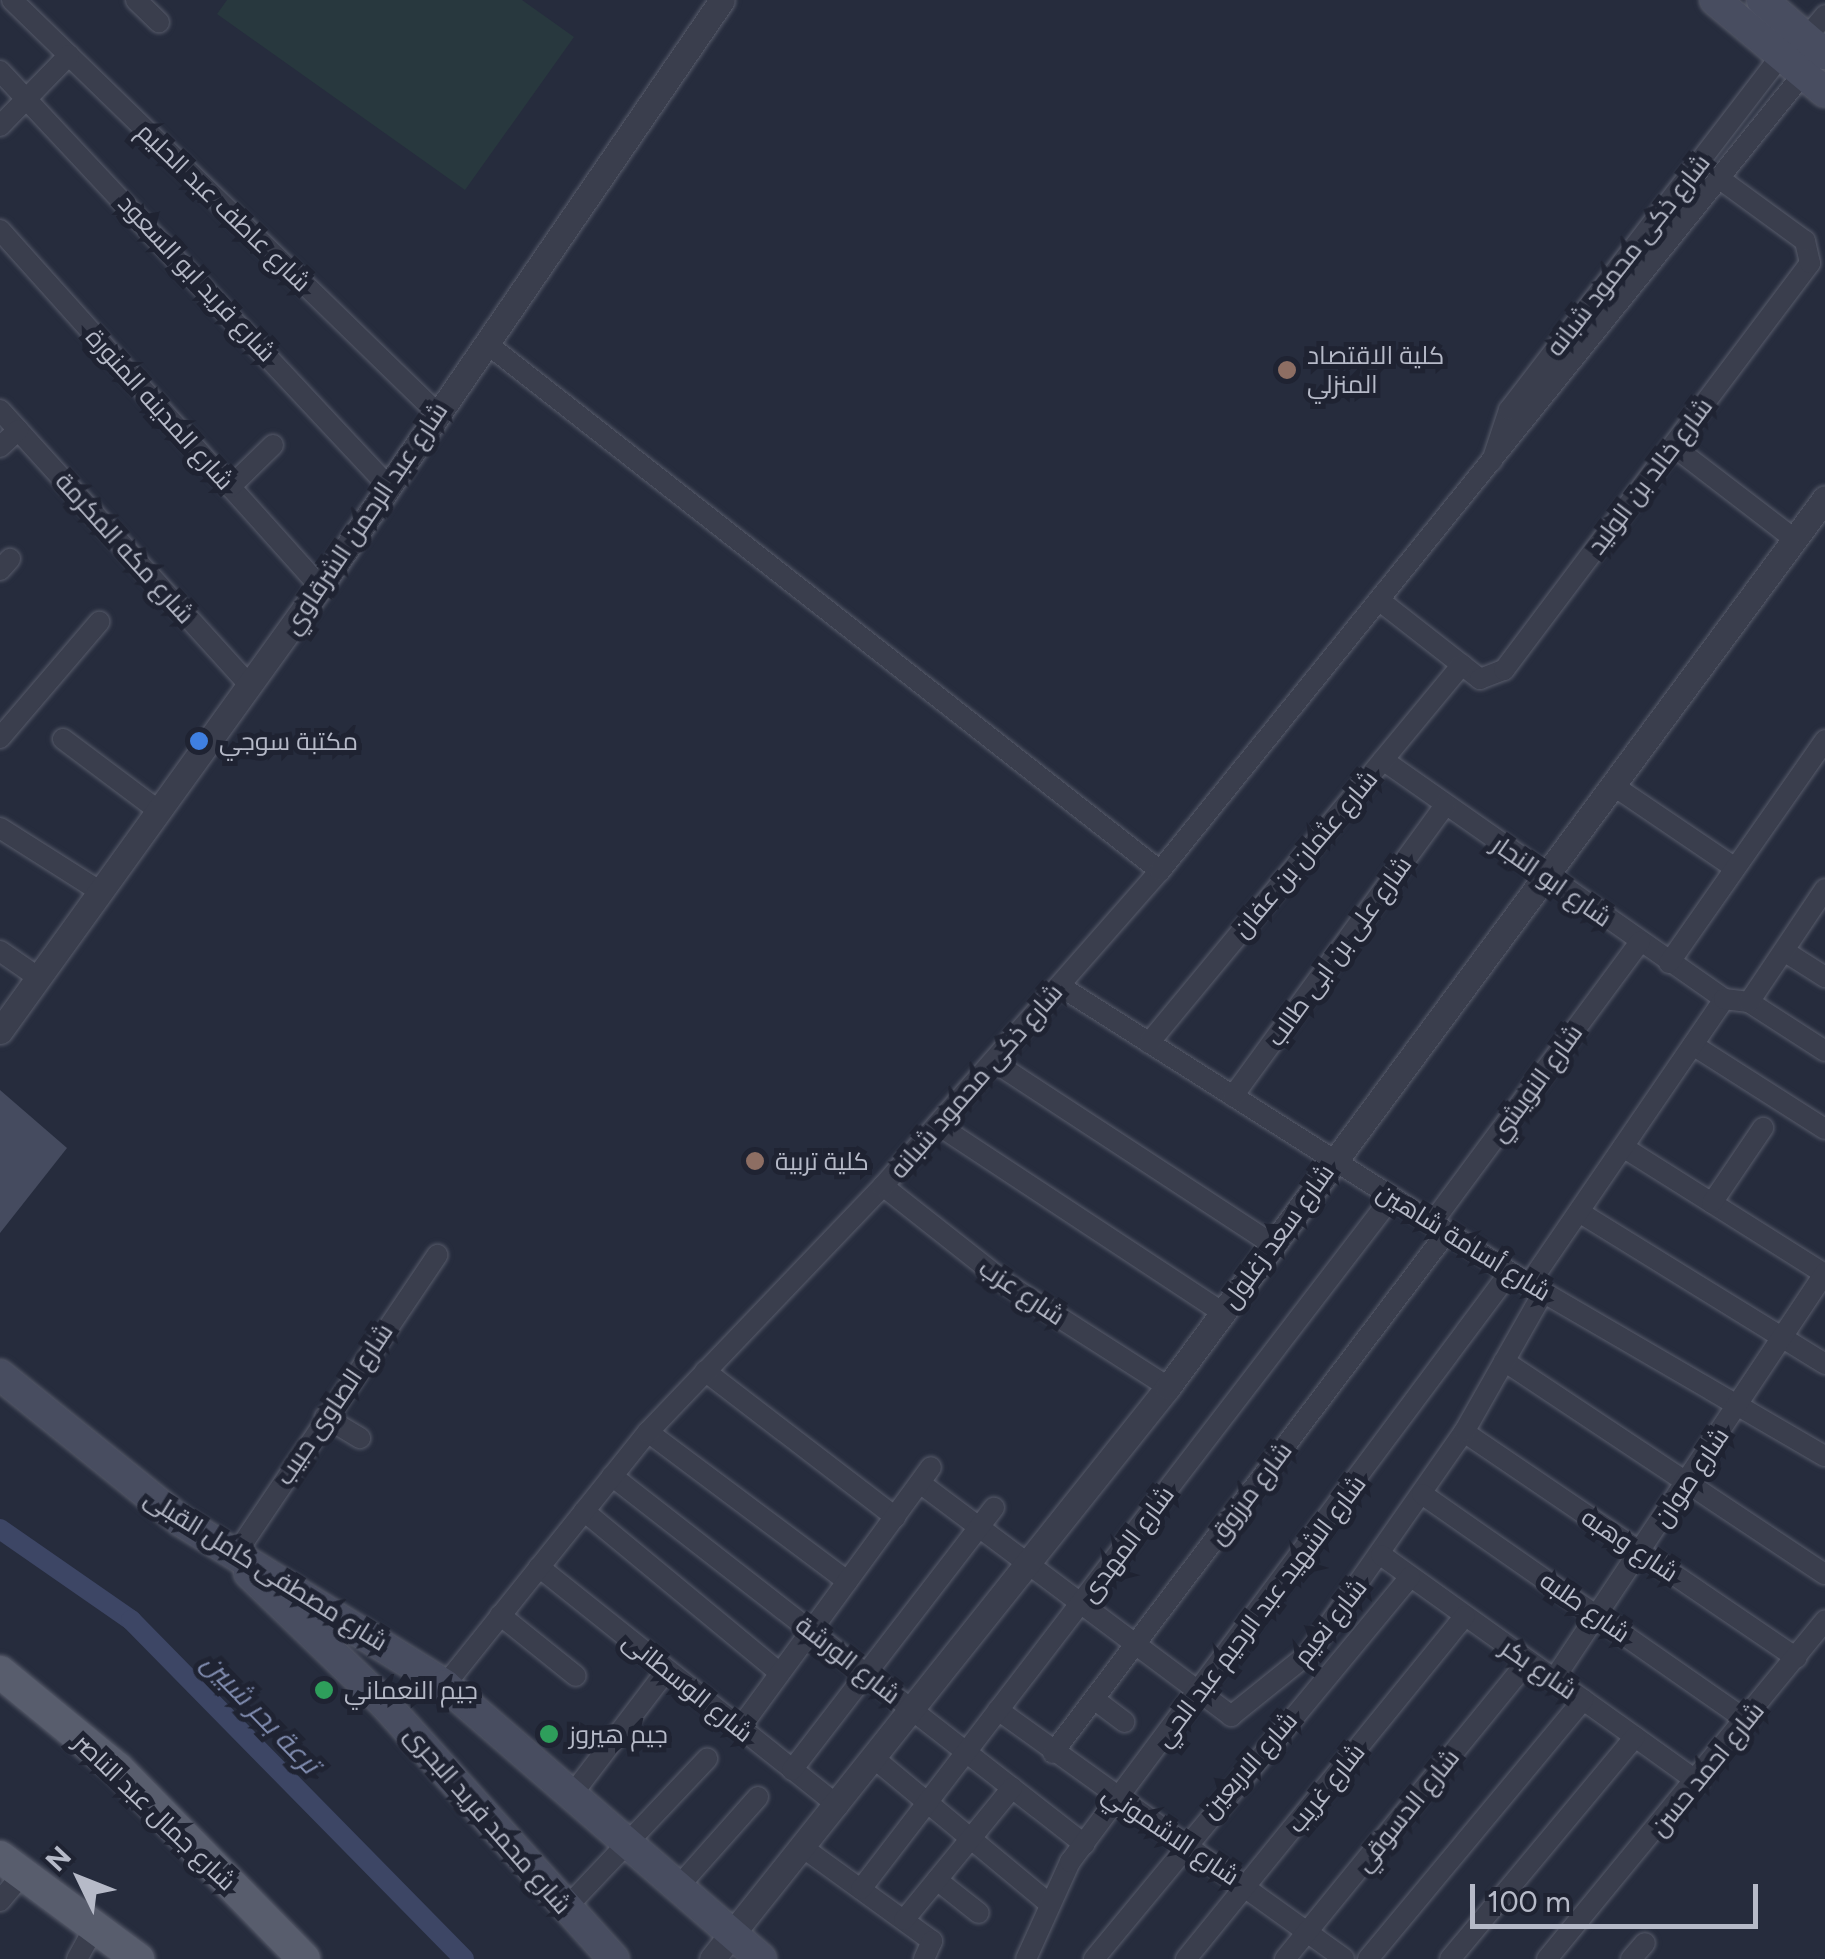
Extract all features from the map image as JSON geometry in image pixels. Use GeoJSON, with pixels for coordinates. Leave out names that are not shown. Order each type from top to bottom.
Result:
{"type":"FeatureCollection","features":[{"type":"Feature","properties":{"kind":"main road"},"geometry":{"type":"LineString","coordinates":[[1715,0],[1811,55]]}},
{"type":"Feature","properties":{"kind":"main road"},"geometry":{"type":"LineString","coordinates":[[1762,0],[1811,55]]}},
{"type":"Feature","properties":{"kind":"main road","name":"شارع مصطفى كامل القبلى"},"geometry":{"type":"LineString","coordinates":[[0,1375],[129,1484],[235,1555],[445,1685],[574,1792],[761,1959]]}},
{"type":"Feature","properties":{"kind":"main road","name":"شارع محمد فريد البحرى"},"geometry":{"type":"LineString","coordinates":[[235,1555],[384,1703],[614,1959]]}},
{"type":"Feature","properties":{"kind":"main road","name":"شارع جمال عبد الناصر"},"geometry":{"type":"LineString","coordinates":[[0,1672],[117,1768],[304,1959]]}},
{"type":"Feature","properties":{"kind":"main road"},"geometry":{"type":"LineString","coordinates":[[12,1864],[138,1959]]}},
{"type":"Feature","properties":{"kind":"street","name":"شارع عاطف عبد الحليم"},"geometry":{"type":"LineString","coordinates":[[12,0],[437,413]]}},
{"type":"Feature","properties":{"kind":"street"},"geometry":{"type":"LineString","coordinates":[[136,0],[159,22]]}},
{"type":"Feature","properties":{"kind":"street","name":"شارع عبد الرحمن الشرقاوي"},"geometry":{"type":"LineString","coordinates":[[0,1031],[320,588],[722,0]]}},
{"type":"Feature","properties":{"kind":"street"},"geometry":{"type":"LineString","coordinates":[[0,126],[69,55]]}},
{"type":"Feature","properties":{"kind":"street","name":"شارع ذكى محمود شبانه"},"geometry":{"type":"LineString","coordinates":[[445,1685],[648,1432],[883,1186],[994,1062],[1384,604],[1492,463],[1724,182],[1811,55]]}},
{"type":"Feature","properties":{"kind":"street","name":"شارع ذكى محمود شبانه"},"geometry":{"type":"LineString","coordinates":[[1492,463],[1509,410],[1811,55]]}},
{"type":"Feature","properties":{"kind":"street","name":"شارع فريد ابو السعود"},"geometry":{"type":"LineString","coordinates":[[0,72],[389,487]]}},
{"type":"Feature","properties":{"kind":"street","name":"شارع خالد بن الوليد"},"geometry":{"type":"LineString","coordinates":[[1462,665],[1480,678],[1504,670],[1812,258],[1805,241],[1724,182]]}},
{"type":"Feature","properties":{"kind":"street","name":"شارع المدينه المنورة"},"geometry":{"type":"LineString","coordinates":[[0,230],[320,588]]}},
{"type":"Feature","properties":{"kind":"street"},"geometry":{"type":"LineString","coordinates":[[486,343],[1160,871]]}},
{"type":"Feature","properties":{"kind":"street","name":"شارع مكه المكرمة"},"geometry":{"type":"LineString","coordinates":[[0,410],[250,686]]}},
{"type":"Feature","properties":{"kind":"street"},"geometry":{"type":"LineString","coordinates":[[0,448],[18,430]]}},
{"type":"Feature","properties":{"kind":"street"},"geometry":{"type":"LineString","coordinates":[[230,488],[274,445]]}},
{"type":"Feature","properties":{"kind":"street"},"geometry":{"type":"LineString","coordinates":[[1674,446],[1794,540]]}},
{"type":"Feature","properties":{"kind":"street","name":"شارع سعد زغلول"},"geometry":{"type":"LineString","coordinates":[[712,1959],[737,1937],[1168,1387],[1825,498]]}},
{"type":"Feature","properties":{"kind":"street"},"geometry":{"type":"LineString","coordinates":[[1384,604],[1462,665]]}},
{"type":"Feature","properties":{"kind":"street"},"geometry":{"type":"LineString","coordinates":[[0,738],[99,622]]}},
{"type":"Feature","properties":{"kind":"street","name":"شارع عثمان بن عفان"},"geometry":{"type":"LineString","coordinates":[[1149,1042],[1462,665]]}},
{"type":"Feature","properties":{"kind":"street"},"geometry":{"type":"LineString","coordinates":[[63,739],[159,811]]}},
{"type":"Feature","properties":{"kind":"street"},"geometry":{"type":"LineString","coordinates":[[1669,962],[1825,740]]}},
{"type":"Feature","properties":{"kind":"street","name":"شارع ابو النجار"},"geometry":{"type":"LineString","coordinates":[[1383,760],[1546,878],[1724,999]]}},
{"type":"Feature","properties":{"kind":"street"},"geometry":{"type":"LineString","coordinates":[[1614,786],[1735,868]]}},
{"type":"Feature","properties":{"kind":"street","name":"شارع على بن ابى طالب"},"geometry":{"type":"LineString","coordinates":[[1232,1096],[1445,805]]}},
{"type":"Feature","properties":{"kind":"street"},"geometry":{"type":"LineString","coordinates":[[0,828],[101,892]]}},
{"type":"Feature","properties":{"kind":"street"},"geometry":{"type":"LineString","coordinates":[[1749,1002],[1825,889]]}},
{"type":"Feature","properties":{"kind":"street","name":"شارع النويشي"},"geometry":{"type":"LineString","coordinates":[[1440,1228],[1640,942]]}},
{"type":"Feature","properties":{"kind":"street"},"geometry":{"type":"LineString","coordinates":[[0,951],[38,978]]}},
{"type":"Feature","properties":{"kind":"street"},"geometry":{"type":"LineString","coordinates":[[1784,951],[1825,976]]}},
{"type":"Feature","properties":{"kind":"street","name":"شارع أسامة شاهين"},"geometry":{"type":"LineString","coordinates":[[1060,986],[1536,1289],[1825,1456]]}},
{"type":"Feature","properties":{"kind":"street"},"geometry":{"type":"LineString","coordinates":[[1536,1289],[1578,1212],[1724,999],[1749,1002],[1825,1052]]}},
{"type":"Feature","properties":{"kind":"street"},"geometry":{"type":"LineString","coordinates":[[1692,1045],[1825,1129]]}},
{"type":"Feature","properties":{"kind":"street"},"geometry":{"type":"LineString","coordinates":[[994,1062],[1272,1244]]}},
{"type":"Feature","properties":{"kind":"street"},"geometry":{"type":"LineString","coordinates":[[938,1124],[1222,1312]]}},
{"type":"Feature","properties":{"kind":"street"},"geometry":{"type":"LineString","coordinates":[[1712,1203],[1763,1128]]}},
{"type":"Feature","properties":{"kind":"street"},"geometry":{"type":"LineString","coordinates":[[1623,1147],[1825,1273]]}},
{"type":"Feature","properties":{"kind":"street","name":"شارع عزب"},"geometry":{"type":"LineString","coordinates":[[883,1186],[1007,1284],[1168,1387]]}},
{"type":"Feature","properties":{"kind":"street","name":"شارع المهدى"},"geometry":{"type":"LineString","coordinates":[[860,1889],[1392,1197]]}},
{"type":"Feature","properties":{"kind":"street"},"geometry":{"type":"LineString","coordinates":[[1578,1212],[1825,1364]]}},
{"type":"Feature","properties":{"kind":"street","name":"شارع مرزوق"},"geometry":{"type":"LineString","coordinates":[[1052,1753],[1440,1228]]}},
{"type":"Feature","properties":{"kind":"street","name":"شارع الصاوى حبيب"},"geometry":{"type":"LineString","coordinates":[[235,1555],[437,1255]]}},
{"type":"Feature","properties":{"kind":"street","name":"شارع الشهيد عبد الرحيم عبد الحي"},"geometry":{"type":"LineString","coordinates":[[1026,1959],[1047,1902],[1084,1844],[1198,1697],[1510,1272]]}},
{"type":"Feature","properties":{"kind":"street","name":"شارع صوان"},"geometry":{"type":"LineString","coordinates":[[1554,1680],[1825,1273]]}},
{"type":"Feature","properties":{"kind":"street","name":"شارع نعيم"},"geometry":{"type":"LineString","coordinates":[[895,1517],[926,1475],[978,1528],[1198,1697],[1231,1716],[1288,1674],[1380,1556],[1464,1432],[1504,1361],[1536,1289]]}},
{"type":"Feature","properties":{"kind":"street"},"geometry":{"type":"LineString","coordinates":[[1504,1361],[1825,1574]]}},
{"type":"Feature","properties":{"kind":"street"},"geometry":{"type":"LineString","coordinates":[[705,1372],[895,1517],[740,1728]]}},
{"type":"Feature","properties":{"kind":"street"},"geometry":{"type":"LineString","coordinates":[[325,1416],[360,1438]]}},
{"type":"Feature","properties":{"kind":"street"},"geometry":{"type":"LineString","coordinates":[[648,1432],[847,1581]]}},
{"type":"Feature","properties":{"kind":"street","name":"شارع وهبه"},"geometry":{"type":"LineString","coordinates":[[1464,1432],[1796,1658]]}},
{"type":"Feature","properties":{"kind":"street","name":"شارع الورشة"},"geometry":{"type":"LineString","coordinates":[[612,1476],[1084,1844]]}},
{"type":"Feature","properties":{"kind":"street","name":"شارع طلبه"},"geometry":{"type":"LineString","coordinates":[[1422,1494],[1748,1721]]}},
{"type":"Feature","properties":{"kind":"street"},"geometry":{"type":"LineString","coordinates":[[792,1770],[994,1508]]}},
{"type":"Feature","properties":{"kind":"street"},"geometry":{"type":"LineString","coordinates":[[584,1510],[780,1673]]}},
{"type":"Feature","properties":{"kind":"street","name":"شارع بكر"},"geometry":{"type":"LineString","coordinates":[[1380,1556],[1698,1782]]}},
{"type":"Feature","properties":{"kind":"street","name":"شارع الوسطانى"},"geometry":{"type":"LineString","coordinates":[[539,1567],[838,1806]]}},
{"type":"Feature","properties":{"kind":"street","name":"شارع الاربعين"},"geometry":{"type":"LineString","coordinates":[[1094,1959],[1180,1845],[1410,1577]]}},
{"type":"Feature","properties":{"kind":"street"},"geometry":{"type":"LineString","coordinates":[[500,1616],[576,1676]]}},
{"type":"Feature","properties":{"kind":"street","name":"شارع غريب"},"geometry":{"type":"LineString","coordinates":[[1186,1959],[1465,1616]]}},
{"type":"Feature","properties":{"kind":"street","name":"شارع احمد حسن"},"geometry":{"type":"LineString","coordinates":[[1546,1959],[1698,1782],[1825,1620]]}},
{"type":"Feature","properties":{"kind":"street","name":"شارع الدسوقي"},"geometry":{"type":"LineString","coordinates":[[1285,1959],[1528,1661]]}},
{"type":"Feature","properties":{"kind":"street"},"geometry":{"type":"LineString","coordinates":[[574,1792],[667,1670]]}},
{"type":"Feature","properties":{"kind":"street"},"geometry":{"type":"LineString","coordinates":[[1094,1699],[1124,1722]]}},
{"type":"Feature","properties":{"kind":"street"},"geometry":{"type":"LineString","coordinates":[[1368,1959],[1583,1700]]}},
{"type":"Feature","properties":{"kind":"street","name":"شارع الاشموني"},"geometry":{"type":"LineString","coordinates":[[998,1710],[1117,1801],[1246,1886],[1344,1959]]}},
{"type":"Feature","properties":{"kind":"street"},"geometry":{"type":"LineString","coordinates":[[1450,1959],[1635,1737]]}},
{"type":"Feature","properties":{"kind":"street"},"geometry":{"type":"LineString","coordinates":[[566,1909],[633,1845],[708,1759]]}},
{"type":"Feature","properties":{"kind":"street"},"geometry":{"type":"LineString","coordinates":[[876,1760],[1047,1902]]}},
{"type":"Feature","properties":{"kind":"street"},"geometry":{"type":"LineString","coordinates":[[904,1920],[1012,1788]]}},
{"type":"Feature","properties":{"kind":"street"},"geometry":{"type":"LineString","coordinates":[[679,1886],[758,1797]]}},
{"type":"Feature","properties":{"kind":"street"},"geometry":{"type":"LineString","coordinates":[[806,1850],[904,1920],[928,1951]]}},
{"type":"Feature","properties":{"kind":"street"},"geometry":{"type":"LineString","coordinates":[[0,1901],[12,1864]]}},
{"type":"Feature","properties":{"kind":"street"},"geometry":{"type":"LineString","coordinates":[[937,1880],[979,1913]]}},
{"type":"Feature","properties":{"kind":"street"},"geometry":{"type":"LineString","coordinates":[[77,1959],[95,1927]]}},
{"type":"Feature","properties":{"kind":"shaded area"},"geometry":{"type":"Polygon","coordinates":[[[227,0],[522,0],[574,37],[465,190],[217,14],[227,0]]]}},
{"type":"Feature","properties":{"kind":"building"},"geometry":{"type":"Polygon","coordinates":[[[0,1090],[67,1148],[0,1233],[0,1090]]]}},
{"type":"Feature","properties":{"kind":"waterway","name":"ترعة بحر شبين"},"geometry":{"type":"LineString","coordinates":[[0,1529],[131,1620],[464,1959]]}},
{"type":"Feature","properties":{"kind":"place","name":"كلية الاقتصاد المنزلي"},"geometry":{"type":"Point","coordinates":[1287,370]}},
{"type":"Feature","properties":{"kind":"place","name":"مكتبة سوجي"},"geometry":{"type":"Point","coordinates":[199,741]}},
{"type":"Feature","properties":{"kind":"place","name":"كلية تربية"},"geometry":{"type":"Point","coordinates":[755,1161]}},
{"type":"Feature","properties":{"kind":"place","name":"جيم النعماني"},"geometry":{"type":"Point","coordinates":[324,1690]}},
{"type":"Feature","properties":{"kind":"place","name":"جيم هيروز"},"geometry":{"type":"Point","coordinates":[549,1734]}}]}
